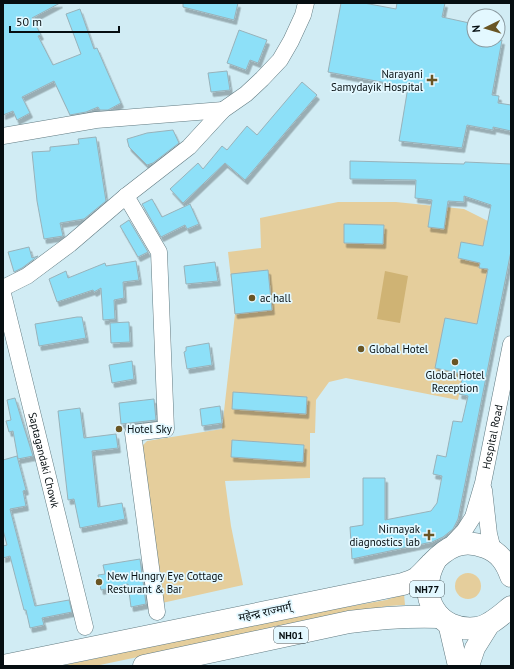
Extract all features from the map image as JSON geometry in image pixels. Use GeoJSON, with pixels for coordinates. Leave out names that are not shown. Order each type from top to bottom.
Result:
{"type":"FeatureCollection","features":[{"type":"Feature","properties":{"kind":"highway","name":"महेन्द्र राज्मार्ग्"},"geometry":{"type":"LineString","coordinates":[[3,666],[403,584],[418,577],[442,554],[460,544],[475,543],[502,554]]}},
{"type":"Feature","properties":{"kind":"highway","name":"NH77"},"geometry":{"type":"LineString","coordinates":[[442,554],[430,570],[427,582],[428,595],[432,607],[444,620]]}},
{"type":"Feature","properties":{"kind":"highway"},"geometry":{"type":"LineString","coordinates":[[502,554],[511,576]]}},
{"type":"Feature","properties":{"kind":"highway"},"geometry":{"type":"LineString","coordinates":[[501,615],[511,596]]}},
{"type":"Feature","properties":{"kind":"highway","name":"NH01"},"geometry":{"type":"LineString","coordinates":[[144,666],[349,622],[420,616],[444,620],[464,628],[478,628],[501,615]]}},
{"type":"Feature","properties":{"kind":"main road"},"geometry":{"type":"LineString","coordinates":[[469,666],[475,648],[501,615]]}},
{"type":"Feature","properties":{"kind":"main road","name":"NH77"},"geometry":{"type":"LineString","coordinates":[[444,620],[458,666]]}},
{"type":"Feature","properties":{"kind":"street"},"geometry":{"type":"LineString","coordinates":[[3,288],[27,276],[70,244],[126,196],[189,147],[223,110],[246,94],[262,79],[280,60],[291,41],[303,15],[306,3]]}},
{"type":"Feature","properties":{"kind":"street"},"geometry":{"type":"LineString","coordinates":[[3,136],[96,120],[223,110]]}},
{"type":"Feature","properties":{"kind":"street"},"geometry":{"type":"LineString","coordinates":[[126,196],[159,252],[166,429],[133,433],[158,612]]}},
{"type":"Feature","properties":{"kind":"street","name":"Saptagandaki Chowk"},"geometry":{"type":"LineString","coordinates":[[3,294],[85,627]]}},
{"type":"Feature","properties":{"kind":"street","name":"Hospital Road"},"geometry":{"type":"LineString","coordinates":[[442,554],[464,531],[473,517],[483,483],[511,344]]}},
{"type":"Feature","properties":{"kind":"street","name":"Hospital Road"},"geometry":{"type":"LineString","coordinates":[[483,483],[489,534],[502,554]]}},
{"type":"Feature","properties":{"kind":"shaded area","name":"Global Hotel"},"geometry":{"type":"Polygon","coordinates":[[[338,202],[396,202],[464,209],[488,221],[511,251],[486,379],[463,374],[458,400],[346,378],[329,382],[316,400],[315,433],[310,433],[310,478],[225,481],[231,526],[243,585],[162,603],[142,446],[147,441],[222,429],[235,314],[228,252],[261,248],[260,218],[338,202]]]}},
{"type":"Feature","properties":{"kind":"shaded area"},"geometry":{"type":"Polygon","coordinates":[[[385,271],[408,276],[400,323],[377,319],[385,271]]]}},
{"type":"Feature","properties":{"kind":"shaded area"},"geometry":{"type":"Polygon","coordinates":[[[468,573],[477,577],[481,586],[477,595],[468,599],[459,595],[455,586],[459,577],[468,573]]]}},
{"type":"Feature","properties":{"kind":"shaded area"},"geometry":{"type":"Polygon","coordinates":[[[404,594],[405,605],[388,606],[300,623],[95,666],[60,666],[300,615],[386,600],[404,594]]]}},
{"type":"Feature","properties":{"kind":"building"},"geometry":{"type":"Polygon","coordinates":[[[3,3],[60,3],[32,18],[41,35],[38,36],[53,65],[81,54],[66,14],[80,9],[94,49],[97,48],[121,103],[108,110],[100,110],[98,107],[86,112],[70,115],[54,81],[22,97],[30,113],[17,120],[13,111],[3,115],[3,3]]]}},
{"type":"Feature","properties":{"kind":"building"},"geometry":{"type":"Polygon","coordinates":[[[183,3],[238,3],[234,20],[183,7],[183,3]]]}},
{"type":"Feature","properties":{"kind":"building"},"geometry":{"type":"Polygon","coordinates":[[[341,3],[364,3],[396,9],[397,3],[445,3],[442,17],[466,22],[466,48],[501,48],[492,95],[499,96],[498,103],[511,105],[511,131],[493,127],[493,130],[467,125],[462,148],[399,141],[408,87],[328,72],[341,3]]]}},
{"type":"Feature","properties":{"kind":"building"},"geometry":{"type":"Polygon","coordinates":[[[239,30],[267,40],[258,63],[250,60],[246,70],[227,63],[239,30]]]}},
{"type":"Feature","properties":{"kind":"building"},"geometry":{"type":"Polygon","coordinates":[[[227,71],[230,90],[211,92],[208,73],[227,71]]]}},
{"type":"Feature","properties":{"kind":"building"},"geometry":{"type":"Polygon","coordinates":[[[302,82],[317,95],[245,180],[225,163],[183,203],[170,189],[198,163],[203,169],[222,146],[227,150],[247,126],[257,135],[302,82]]]}},
{"type":"Feature","properties":{"kind":"building"},"geometry":{"type":"Polygon","coordinates":[[[173,130],[179,143],[153,163],[147,165],[129,147],[127,139],[147,133],[173,130]]]}},
{"type":"Feature","properties":{"kind":"building"},"geometry":{"type":"Polygon","coordinates":[[[96,137],[106,201],[84,219],[60,223],[63,236],[44,239],[37,201],[32,152],[50,151],[50,147],[79,144],[78,139],[96,137]]]}},
{"type":"Feature","properties":{"kind":"building"},"geometry":{"type":"Polygon","coordinates":[[[350,161],[511,164],[511,251],[458,519],[453,529],[443,537],[432,542],[352,559],[350,527],[363,525],[363,478],[385,478],[385,520],[431,511],[437,503],[442,476],[433,474],[437,455],[446,457],[453,421],[462,422],[468,396],[459,394],[463,374],[435,368],[445,318],[477,324],[488,269],[479,268],[480,263],[458,258],[461,242],[483,246],[491,205],[464,196],[464,202],[448,201],[444,229],[428,227],[432,200],[415,198],[416,180],[350,179],[350,161]]]}},
{"type":"Feature","properties":{"kind":"building"},"geometry":{"type":"Polygon","coordinates":[[[152,199],[162,217],[190,204],[199,224],[187,229],[185,225],[161,237],[142,204],[152,199]]]}},
{"type":"Feature","properties":{"kind":"building"},"geometry":{"type":"Polygon","coordinates":[[[129,220],[148,252],[138,257],[120,226],[129,220]]]}},
{"type":"Feature","properties":{"kind":"building"},"geometry":{"type":"Polygon","coordinates":[[[344,224],[384,225],[383,244],[344,243],[344,224]]]}},
{"type":"Feature","properties":{"kind":"building"},"geometry":{"type":"Polygon","coordinates":[[[29,247],[32,258],[38,256],[14,272],[8,252],[29,247]]]}},
{"type":"Feature","properties":{"kind":"building"},"geometry":{"type":"Polygon","coordinates":[[[136,261],[139,280],[123,282],[124,298],[114,300],[115,319],[103,320],[101,288],[94,292],[93,290],[57,302],[49,279],[66,271],[68,278],[105,263],[106,266],[136,261]]]}},
{"type":"Feature","properties":{"kind":"building"},"geometry":{"type":"Polygon","coordinates":[[[215,262],[218,281],[186,284],[184,266],[215,262]]]}},
{"type":"Feature","properties":{"kind":"building","name":"ac hall"},"geometry":{"type":"Polygon","coordinates":[[[268,270],[272,310],[235,314],[231,274],[268,270]]]}},
{"type":"Feature","properties":{"kind":"building"},"geometry":{"type":"Polygon","coordinates":[[[82,317],[86,338],[39,346],[35,324],[82,317]]]}},
{"type":"Feature","properties":{"kind":"building"},"geometry":{"type":"Polygon","coordinates":[[[129,322],[130,342],[111,343],[110,323],[129,322]]]}},
{"type":"Feature","properties":{"kind":"building"},"geometry":{"type":"Polygon","coordinates":[[[209,343],[212,365],[187,369],[184,352],[186,351],[186,347],[209,343]]]}},
{"type":"Feature","properties":{"kind":"building"},"geometry":{"type":"Polygon","coordinates":[[[132,361],[134,379],[112,383],[109,365],[132,361]]]}},
{"type":"Feature","properties":{"kind":"building"},"geometry":{"type":"Polygon","coordinates":[[[233,392],[307,397],[306,414],[232,409],[233,392]]]}},
{"type":"Feature","properties":{"kind":"building"},"geometry":{"type":"Polygon","coordinates":[[[15,398],[33,456],[18,459],[13,431],[9,432],[6,421],[11,420],[7,400],[15,398]]]}},
{"type":"Feature","properties":{"kind":"building"},"geometry":{"type":"Polygon","coordinates":[[[154,399],[156,420],[121,424],[119,403],[154,399]]]}},
{"type":"Feature","properties":{"kind":"building"},"geometry":{"type":"Polygon","coordinates":[[[220,406],[222,423],[202,426],[200,409],[220,406]]]}},
{"type":"Feature","properties":{"kind":"building"},"geometry":{"type":"Polygon","coordinates":[[[80,408],[84,438],[116,434],[118,448],[92,451],[98,507],[122,503],[125,519],[80,528],[74,499],[68,500],[58,411],[80,408]]]}},
{"type":"Feature","properties":{"kind":"building"},"geometry":{"type":"Polygon","coordinates":[[[232,440],[304,445],[303,462],[231,457],[232,440]]]}},
{"type":"Feature","properties":{"kind":"building"},"geometry":{"type":"Polygon","coordinates":[[[17,456],[26,490],[23,491],[26,506],[10,509],[35,606],[69,600],[72,612],[42,618],[44,625],[30,628],[10,556],[3,558],[3,546],[7,545],[3,530],[3,460],[17,456]]]}},
{"type":"Feature","properties":{"kind":"building"},"geometry":{"type":"Polygon","coordinates":[[[140,559],[146,604],[131,607],[128,584],[101,590],[98,575],[105,574],[103,565],[140,559]]]}},
{"type":"Feature","properties":{"kind":"place","name":"Narayani Samydayik Hospital"},"geometry":{"type":"Point","coordinates":[432,80]}},
{"type":"Feature","properties":{"kind":"place","name":"ac hall"},"geometry":{"type":"Point","coordinates":[252,298]}},
{"type":"Feature","properties":{"kind":"place","name":"Global Hotel"},"geometry":{"type":"Point","coordinates":[361,349]}},
{"type":"Feature","properties":{"kind":"place","name":"Global Hotel Reception"},"geometry":{"type":"Point","coordinates":[455,362]}},
{"type":"Feature","properties":{"kind":"place","name":"Hotel Sky"},"geometry":{"type":"Point","coordinates":[119,429]}},
{"type":"Feature","properties":{"kind":"place","name":"Nirnayak diagnostics lab"},"geometry":{"type":"Point","coordinates":[429,535]}},
{"type":"Feature","properties":{"kind":"place","name":"New Hungry Eye Cottage Resturant & Bar"},"geometry":{"type":"Point","coordinates":[99,582]}}]}
